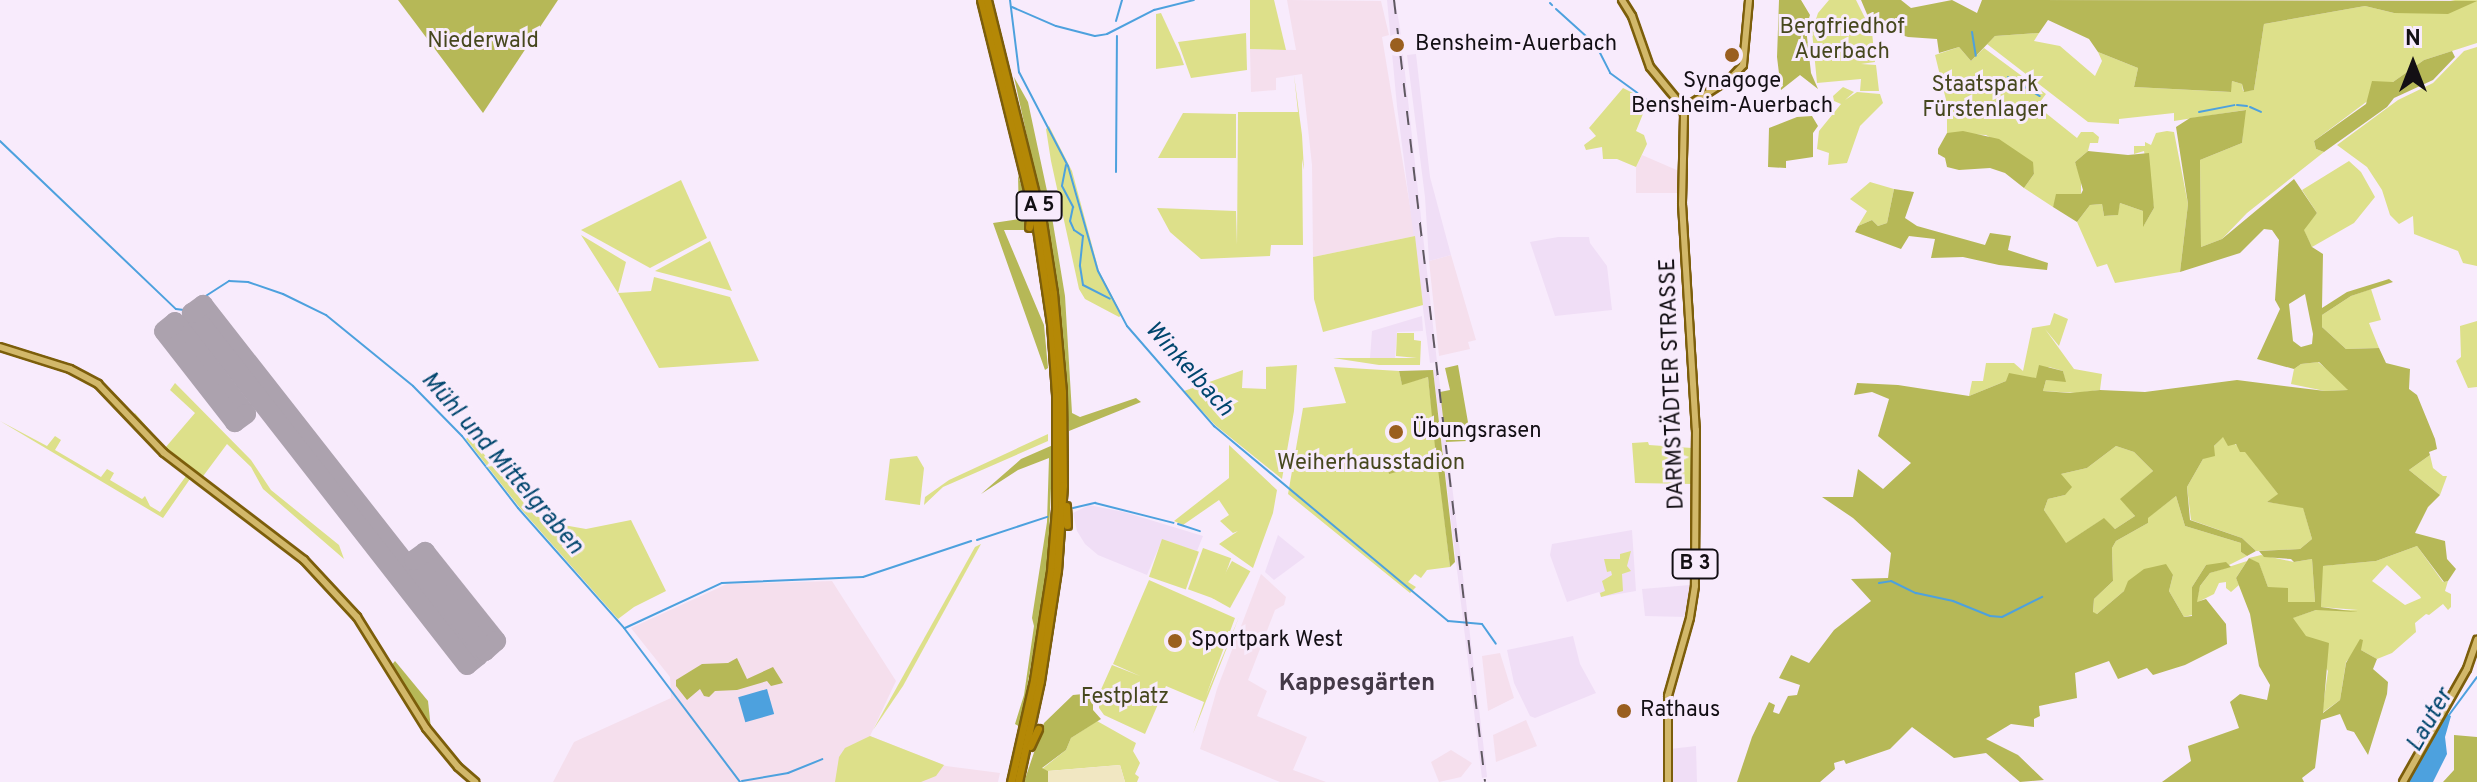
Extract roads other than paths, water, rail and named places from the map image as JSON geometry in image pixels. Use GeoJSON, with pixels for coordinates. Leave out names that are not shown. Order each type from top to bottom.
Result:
{"type":"FeatureCollection","features":[{"type":"Feature","properties":{"kind":"highway","name":"A 5"},"geometry":{"type":"LineString","coordinates":[[981,0],[1032,200],[1052,341],[1057,450],[1054,539],[1038,658],[1011,782]]}},
{"type":"Feature","properties":{"kind":"highway","name":"A 5"},"geometry":{"type":"LineString","coordinates":[[987,0],[1024,140],[1048,253],[1060,351],[1063,485],[1053,600],[1018,782]]}},
{"type":"Feature","properties":{"kind":"highway"},"geometry":{"type":"LineString","coordinates":[[1029,227],[1032,200]]}},
{"type":"Feature","properties":{"kind":"highway"},"geometry":{"type":"LineString","coordinates":[[1044,319],[1052,341]]}},
{"type":"Feature","properties":{"kind":"highway"},"geometry":{"type":"LineString","coordinates":[[1063,485],[1067,525]]}},
{"type":"Feature","properties":{"kind":"highway"},"geometry":{"type":"LineString","coordinates":[[1025,755],[1038,729]]}},
{"type":"Feature","properties":{"kind":"main road"},"geometry":{"type":"LineString","coordinates":[[1622,0],[1632,16],[1650,67],[1683,109],[1732,77],[1743,65],[1749,0]]}},
{"type":"Feature","properties":{"kind":"main road","name":"DARMSTÄDTER STRASSE"},"geometry":{"type":"LineString","coordinates":[[1668,782],[1668,696],[1690,618],[1695,586],[1696,430],[1682,204],[1683,109]]}},
{"type":"Feature","properties":{"kind":"main road"},"geometry":{"type":"LineString","coordinates":[[0,347],[90,378],[116,399],[175,463],[304,560],[366,629],[431,735],[475,782]]}},
{"type":"Feature","properties":{"kind":"main road"},"geometry":{"type":"LineString","coordinates":[[2403,782],[2467,669],[2477,640]]}},
{"type":"Feature","properties":{"kind":"water"},"geometry":{"type":"Polygon","coordinates":[[[767,689],[774,714],[745,722],[738,697],[767,689]]]}},
{"type":"Feature","properties":{"kind":"water"},"geometry":{"type":"Polygon","coordinates":[[[2445,713],[2451,716],[2445,737],[2447,754],[2433,782],[2406,782],[2445,713]]]}},
{"type":"Feature","properties":{"kind":"waterway","name":"Winkelbach"},"geometry":{"type":"LineString","coordinates":[[1010,0],[1019,72],[1068,166],[1098,271],[1127,326],[1214,426],[1448,621],[1482,624],[1496,644]]}},
{"type":"Feature","properties":{"kind":"waterway"},"geometry":{"type":"LineString","coordinates":[[1116,21],[1122,0]]}},
{"type":"Feature","properties":{"kind":"waterway"},"geometry":{"type":"LineString","coordinates":[[1012,7],[1056,26],[1095,36],[1107,34],[1154,10],[1194,0]]}},
{"type":"Feature","properties":{"kind":"waterway"},"geometry":{"type":"LineString","coordinates":[[1556,9],[1596,45],[1610,73],[1638,93]]}},
{"type":"Feature","properties":{"kind":"waterway"},"geometry":{"type":"LineString","coordinates":[[1972,32],[1976,56]]}},
{"type":"Feature","properties":{"kind":"waterway"},"geometry":{"type":"LineString","coordinates":[[1116,172],[1117,36]]}},
{"type":"Feature","properties":{"kind":"waterway"},"geometry":{"type":"LineString","coordinates":[[2008,77],[2040,96]]}},
{"type":"Feature","properties":{"kind":"waterway"},"geometry":{"type":"LineString","coordinates":[[1644,98],[1659,110]]}},
{"type":"Feature","properties":{"kind":"waterway"},"geometry":{"type":"LineString","coordinates":[[2199,112],[2234,105]]}},
{"type":"Feature","properties":{"kind":"waterway"},"geometry":{"type":"LineString","coordinates":[[2237,105],[2247,106]]}},
{"type":"Feature","properties":{"kind":"waterway"},"geometry":{"type":"LineString","coordinates":[[2250,107],[2261,112]]}},
{"type":"Feature","properties":{"kind":"waterway","name":"Mühl und Mittelgraben"},"geometry":{"type":"LineString","coordinates":[[0,141],[176,309],[184,310],[229,281],[248,282],[283,294],[326,315],[413,386],[462,436],[518,508],[624,628],[740,782]]}},
{"type":"Feature","properties":{"kind":"waterway"},"geometry":{"type":"LineString","coordinates":[[1066,165],[1062,186],[1073,207],[1070,221],[1074,230],[1083,236],[1080,266],[1083,285],[1110,299]]}},
{"type":"Feature","properties":{"kind":"waterway"},"geometry":{"type":"LineString","coordinates":[[1073,508],[1095,503],[1174,523]]}},
{"type":"Feature","properties":{"kind":"waterway"},"geometry":{"type":"LineString","coordinates":[[977,540],[1047,517]]}},
{"type":"Feature","properties":{"kind":"waterway"},"geometry":{"type":"LineString","coordinates":[[1178,524],[1200,531]]}},
{"type":"Feature","properties":{"kind":"waterway"},"geometry":{"type":"LineString","coordinates":[[625,628],[722,583],[863,577],[971,541]]}},
{"type":"Feature","properties":{"kind":"waterway"},"geometry":{"type":"LineString","coordinates":[[1879,583],[1891,581],[1916,593],[1953,601],[1990,616],[2002,617],[2042,597]]}},
{"type":"Feature","properties":{"kind":"waterway","name":"Lauter"},"geometry":{"type":"LineString","coordinates":[[2449,715],[2477,677]]}},
{"type":"Feature","properties":{"kind":"waterway"},"geometry":{"type":"LineString","coordinates":[[742,781],[788,773],[822,759]]}},
{"type":"Feature","properties":{"kind":"railway"},"geometry":{"type":"LineString","coordinates":[[1394,0],[1485,782]]}},
{"type":"Feature","properties":{"kind":"place","name":"Bensheim-Auerbach"},"geometry":{"type":"Point","coordinates":[1397,45]}},
{"type":"Feature","properties":{"kind":"place","name":"Synagoge Bensheim-Auerbach"},"geometry":{"type":"Point","coordinates":[1732,55]}},
{"type":"Feature","properties":{"kind":"place","name":"Übungsrasen"},"geometry":{"type":"Point","coordinates":[1396,432]}},
{"type":"Feature","properties":{"kind":"place","name":"Sportpark West"},"geometry":{"type":"Point","coordinates":[1175,641]}},
{"type":"Feature","properties":{"kind":"place","name":"Rathaus"},"geometry":{"type":"Point","coordinates":[1624,711]}},
{"type":"Feature","properties":{"kind":"district","name":"Kappesgärten"},"geometry":{"type":"Point","coordinates":[1357,685]}},
{"type":"Feature","properties":{"kind":"park label","name":"Bergfriedhof Auerbach"},"geometry":{"type":"Point","coordinates":[1842,40]}},
{"type":"Feature","properties":{"kind":"park label","name":"Niederwald"},"geometry":{"type":"Point","coordinates":[483,42]}},
{"type":"Feature","properties":{"kind":"park label","name":"Staatspark Fürstenlager"},"geometry":{"type":"Point","coordinates":[1985,98]}},
{"type":"Feature","properties":{"kind":"park label","name":"Weiherhausstadion"},"geometry":{"type":"Point","coordinates":[1371,464]}},
{"type":"Feature","properties":{"kind":"park label","name":"Festplatz"},"geometry":{"type":"Point","coordinates":[1125,698]}}]}
